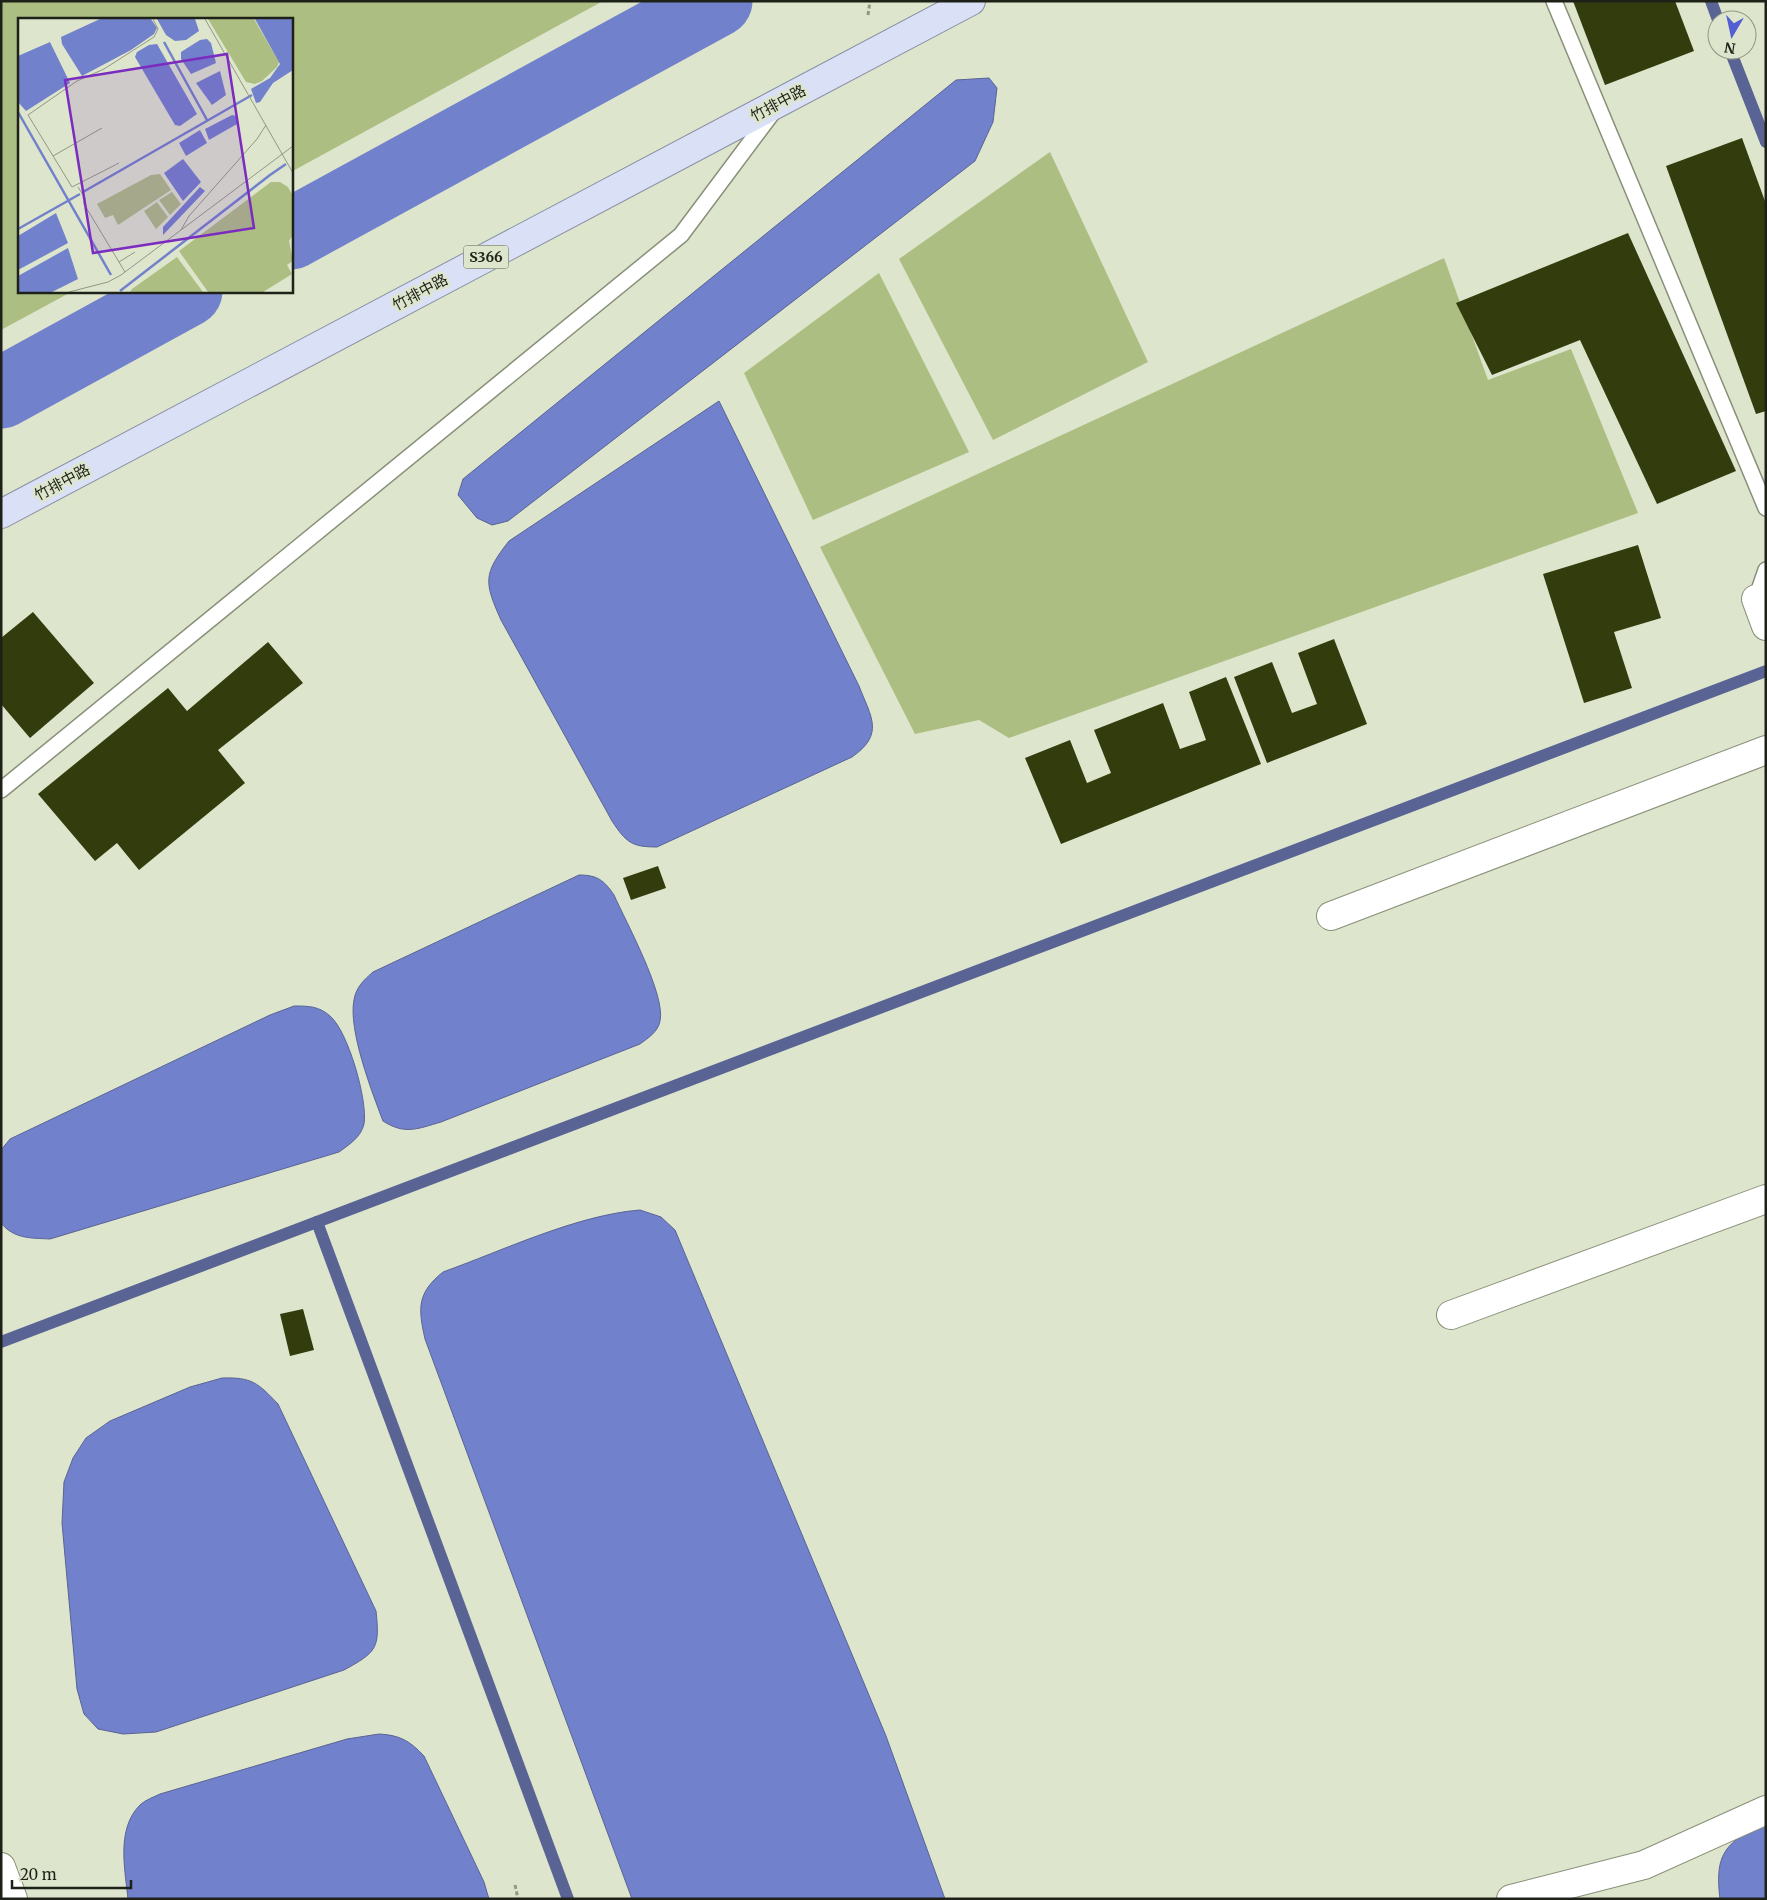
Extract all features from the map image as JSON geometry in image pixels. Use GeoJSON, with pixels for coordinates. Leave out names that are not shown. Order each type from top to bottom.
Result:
{"type":"FeatureCollection","features":[{"type":"Feature","properties":{"kind":"main road","name":"竹排中路"},"geometry":{"type":"LineString","coordinates":[[1,514],[971,1]]}},
{"type":"Feature","properties":{"kind":"street"},"geometry":{"type":"LineString","coordinates":[[1756,599],[1766,626]]}},
{"type":"Feature","properties":{"kind":"street"},"geometry":{"type":"LineString","coordinates":[[1331,916],[1766,750]]}},
{"type":"Feature","properties":{"kind":"street"},"geometry":{"type":"LineString","coordinates":[[1451,1315],[1766,1198]]}},
{"type":"Feature","properties":{"kind":"street"},"geometry":{"type":"LineString","coordinates":[[1511,1899],[1644,1865],[1766,1810]]}},
{"type":"Feature","properties":{"kind":"street"},"geometry":{"type":"LineString","coordinates":[[1,1867],[13,1899]]}},
{"type":"Feature","properties":{"kind":"lane"},"geometry":{"type":"LineString","coordinates":[[1554,1],[1766,508]]}},
{"type":"Feature","properties":{"kind":"lane"},"geometry":{"type":"LineString","coordinates":[[1,790],[680,235],[782,101]]}},
{"type":"Feature","properties":{"kind":"lane"},"geometry":{"type":"LineString","coordinates":[[1756,599],[1766,570]]}},
{"type":"Feature","properties":{"kind":"path"},"geometry":{"type":"LineString","coordinates":[[515,1885],[518,1899]]}},
{"type":"Feature","properties":{"kind":"green space"},"geometry":{"type":"Polygon","coordinates":[[[1,1],[603,1],[292,171],[292,18],[18,18],[18,292],[71,292],[1,330],[1,1]]]}},
{"type":"Feature","properties":{"kind":"green space"},"geometry":{"type":"Polygon","coordinates":[[[1050,152],[1148,362],[993,440],[899,259],[1050,152]]]}},
{"type":"Feature","properties":{"kind":"green space"},"geometry":{"type":"Polygon","coordinates":[[[1444,258],[1488,380],[1571,349],[1638,513],[1009,738],[979,720],[915,734],[820,547],[1444,258]]]}},
{"type":"Feature","properties":{"kind":"green space"},"geometry":{"type":"Polygon","coordinates":[[[879,273],[969,452],[813,520],[744,373],[879,273]]]}},
{"type":"Feature","properties":{"kind":"water"},"geometry":{"type":"Polygon","coordinates":[[[989,78],[997,88],[993,122],[975,161],[508,521],[492,525],[477,518],[458,495],[463,479],[956,80],[989,78]]]}},
{"type":"Feature","properties":{"kind":"water"},"geometry":{"type":"Polygon","coordinates":[[[719,401],[859,686],[871,716],[872,733],[869,741],[852,757],[657,847],[641,846],[630,842],[621,834],[612,821],[501,620],[491,596],[489,579],[494,562],[509,541],[719,401]]]}},
{"type":"Feature","properties":{"kind":"water"},"geometry":{"type":"Polygon","coordinates":[[[579,875],[600,879],[614,895],[644,958],[657,994],[660,1021],[655,1032],[640,1044],[441,1122],[405,1129],[383,1121],[362,1061],[354,1027],[354,1000],[361,984],[373,972],[579,875]]]}},
{"type":"Feature","properties":{"kind":"water"},"geometry":{"type":"Polygon","coordinates":[[[294,1006],[317,1008],[330,1016],[337,1024],[343,1036],[355,1067],[363,1100],[364,1124],[363,1129],[354,1140],[339,1152],[50,1239],[17,1235],[1,1223],[1,1150],[10,1139],[270,1015],[294,1006]]]}},
{"type":"Feature","properties":{"kind":"water"},"geometry":{"type":"Polygon","coordinates":[[[640,1210],[661,1217],[675,1230],[886,1736],[945,1899],[632,1899],[425,1339],[421,1310],[424,1294],[428,1287],[443,1272],[566,1226],[616,1213],[640,1210]]]}},
{"type":"Feature","properties":{"kind":"water"},"geometry":{"type":"Polygon","coordinates":[[[222,1378],[248,1380],[259,1386],[278,1404],[376,1611],[377,1633],[374,1648],[370,1653],[344,1670],[156,1732],[123,1734],[98,1729],[84,1714],[77,1689],[62,1523],[64,1482],[73,1458],[86,1438],[110,1421],[190,1387],[222,1378]]]}},
{"type":"Feature","properties":{"kind":"water"},"geometry":{"type":"Polygon","coordinates":[[[379,1734],[404,1740],[414,1746],[424,1756],[484,1882],[489,1899],[128,1899],[124,1862],[125,1837],[132,1815],[144,1802],[160,1794],[347,1739],[379,1734]]]}},
{"type":"Feature","properties":{"kind":"water"},"geometry":{"type":"Polygon","coordinates":[[[1766,1821],[1766,1899],[1720,1899],[1719,1870],[1726,1850],[1742,1836],[1766,1821]]]}},
{"type":"Feature","properties":{"kind":"building"},"geometry":{"type":"Polygon","coordinates":[[[1573,1],[1675,1],[1694,51],[1605,85],[1573,1]]]}},
{"type":"Feature","properties":{"kind":"building"},"geometry":{"type":"Polygon","coordinates":[[[1742,138],[1766,204],[1766,411],[1756,414],[1666,166],[1742,138]]]}},
{"type":"Feature","properties":{"kind":"building"},"geometry":{"type":"Polygon","coordinates":[[[1628,233],[1736,471],[1657,504],[1580,340],[1492,375],[1456,303],[1628,233]]]}},
{"type":"Feature","properties":{"kind":"building"},"geometry":{"type":"Polygon","coordinates":[[[1638,545],[1661,618],[1614,632],[1632,688],[1584,703],[1543,574],[1638,545]]]}},
{"type":"Feature","properties":{"kind":"building"},"geometry":{"type":"Polygon","coordinates":[[[33,612],[94,683],[30,738],[1,704],[1,638],[33,612]]]}},
{"type":"Feature","properties":{"kind":"building"},"geometry":{"type":"Polygon","coordinates":[[[1334,639],[1367,724],[1267,763],[1234,677],[1272,662],[1292,713],[1317,704],[1298,653],[1334,639]]]}},
{"type":"Feature","properties":{"kind":"building"},"geometry":{"type":"Polygon","coordinates":[[[268,642],[303,683],[218,750],[245,783],[139,870],[117,843],[95,861],[38,794],[168,688],[187,711],[268,642]]]}},
{"type":"Feature","properties":{"kind":"building"},"geometry":{"type":"Polygon","coordinates":[[[1226,677],[1261,764],[1061,844],[1025,758],[1070,740],[1087,783],[1111,773],[1094,730],[1163,703],[1180,749],[1206,740],[1189,692],[1226,677]]]}},
{"type":"Feature","properties":{"kind":"building"},"geometry":{"type":"Polygon","coordinates":[[[658,866],[666,888],[631,900],[623,878],[658,866]]]}},
{"type":"Feature","properties":{"kind":"building"},"geometry":{"type":"Polygon","coordinates":[[[303,1309],[314,1350],[290,1356],[280,1314],[303,1309]]]}},
{"type":"Feature","properties":{"kind":"waterway"},"geometry":{"type":"LineString","coordinates":[[292,233],[717,1]]}},
{"type":"Feature","properties":{"kind":"waterway"},"geometry":{"type":"LineString","coordinates":[[1711,1],[1714,10]]}},
{"type":"Feature","properties":{"kind":"waterway"},"geometry":{"type":"LineString","coordinates":[[1734,60],[1766,142]]}},
{"type":"Feature","properties":{"kind":"waterway"},"geometry":{"type":"LineString","coordinates":[[1,393],[185,292]]}},
{"type":"Feature","properties":{"kind":"waterway"},"geometry":{"type":"LineString","coordinates":[[1,1342],[1766,671]]}},
{"type":"Feature","properties":{"kind":"waterway"},"geometry":{"type":"LineString","coordinates":[[317,1222],[568,1899]]}}]}
